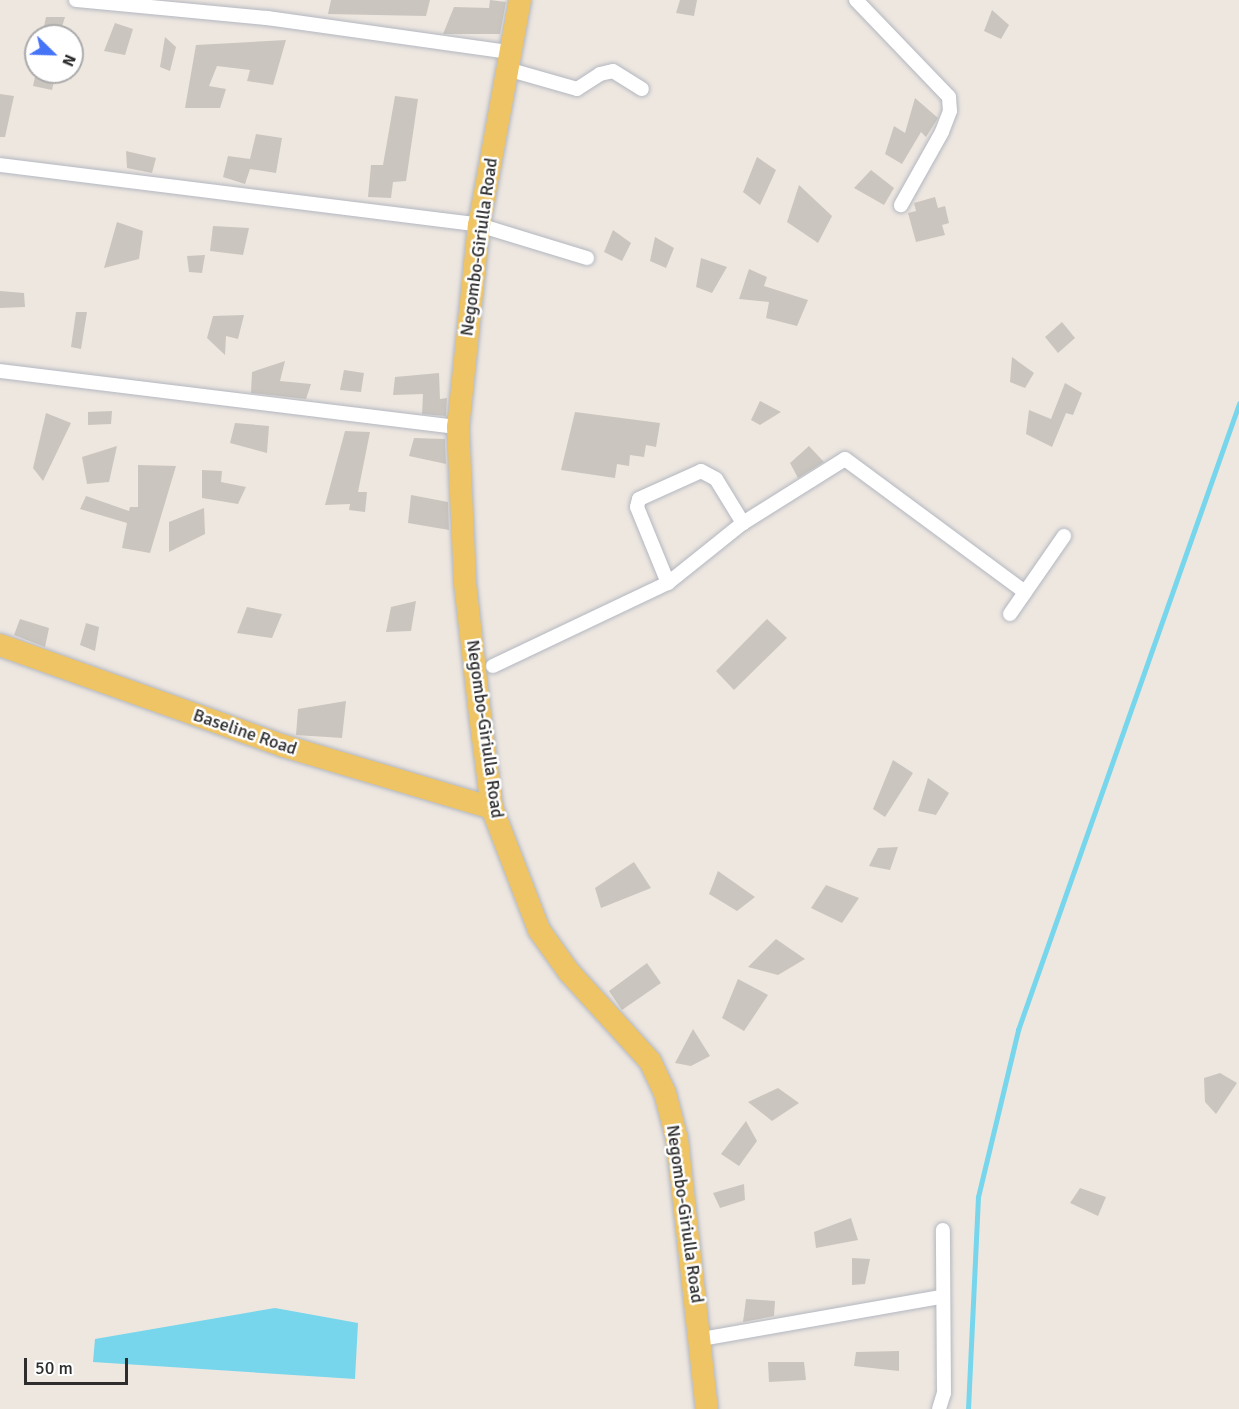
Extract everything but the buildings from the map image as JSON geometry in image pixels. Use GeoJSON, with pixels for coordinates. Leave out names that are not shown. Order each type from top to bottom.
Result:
{"type":"FeatureCollection","features":[{"type":"Feature","properties":{"kind":"main road","name":"Negombo-Giriulla Road"},"geometry":{"type":"LineString","coordinates":[[520,0],[479,225],[458,427],[465,583],[492,808],[539,930],[569,972],[650,1061],[665,1093],[677,1139],[702,1339],[707,1409]]}},
{"type":"Feature","properties":{"kind":"main road","name":"Baseline Road"},"geometry":{"type":"LineString","coordinates":[[0,645],[284,746],[492,808]]}},
{"type":"Feature","properties":{"kind":"street"},"geometry":{"type":"LineString","coordinates":[[76,0],[267,18],[508,61],[577,89],[600,74],[613,71],[642,89]]}},
{"type":"Feature","properties":{"kind":"street"},"geometry":{"type":"LineString","coordinates":[[856,0],[949,97],[950,111],[942,132],[901,205]]}},
{"type":"Feature","properties":{"kind":"street"},"geometry":{"type":"LineString","coordinates":[[0,165],[479,225],[587,258]]}},
{"type":"Feature","properties":{"kind":"street"},"geometry":{"type":"LineString","coordinates":[[0,371],[458,427]]}},
{"type":"Feature","properties":{"kind":"street"},"geometry":{"type":"LineString","coordinates":[[493,666],[668,583],[743,523],[845,459],[1025,592]]}},
{"type":"Feature","properties":{"kind":"street"},"geometry":{"type":"LineString","coordinates":[[668,583],[637,507],[639,499],[700,471],[716,479],[743,523]]}},
{"type":"Feature","properties":{"kind":"street"},"geometry":{"type":"LineString","coordinates":[[1010,614],[1064,536]]}},
{"type":"Feature","properties":{"kind":"street"},"geometry":{"type":"LineString","coordinates":[[939,1409],[944,1393],[941,1297],[943,1230]]}},
{"type":"Feature","properties":{"kind":"street"},"geometry":{"type":"LineString","coordinates":[[702,1339],[941,1297]]}},
{"type":"Feature","properties":{"kind":"water"},"geometry":{"type":"Polygon","coordinates":[[[275,1308],[358,1323],[355,1379],[93,1362],[95,1339],[275,1308]]]}},
{"type":"Feature","properties":{"kind":"waterway"},"geometry":{"type":"LineString","coordinates":[[968,1409],[978,1197],[1018,1030],[1239,404]]}}]}
